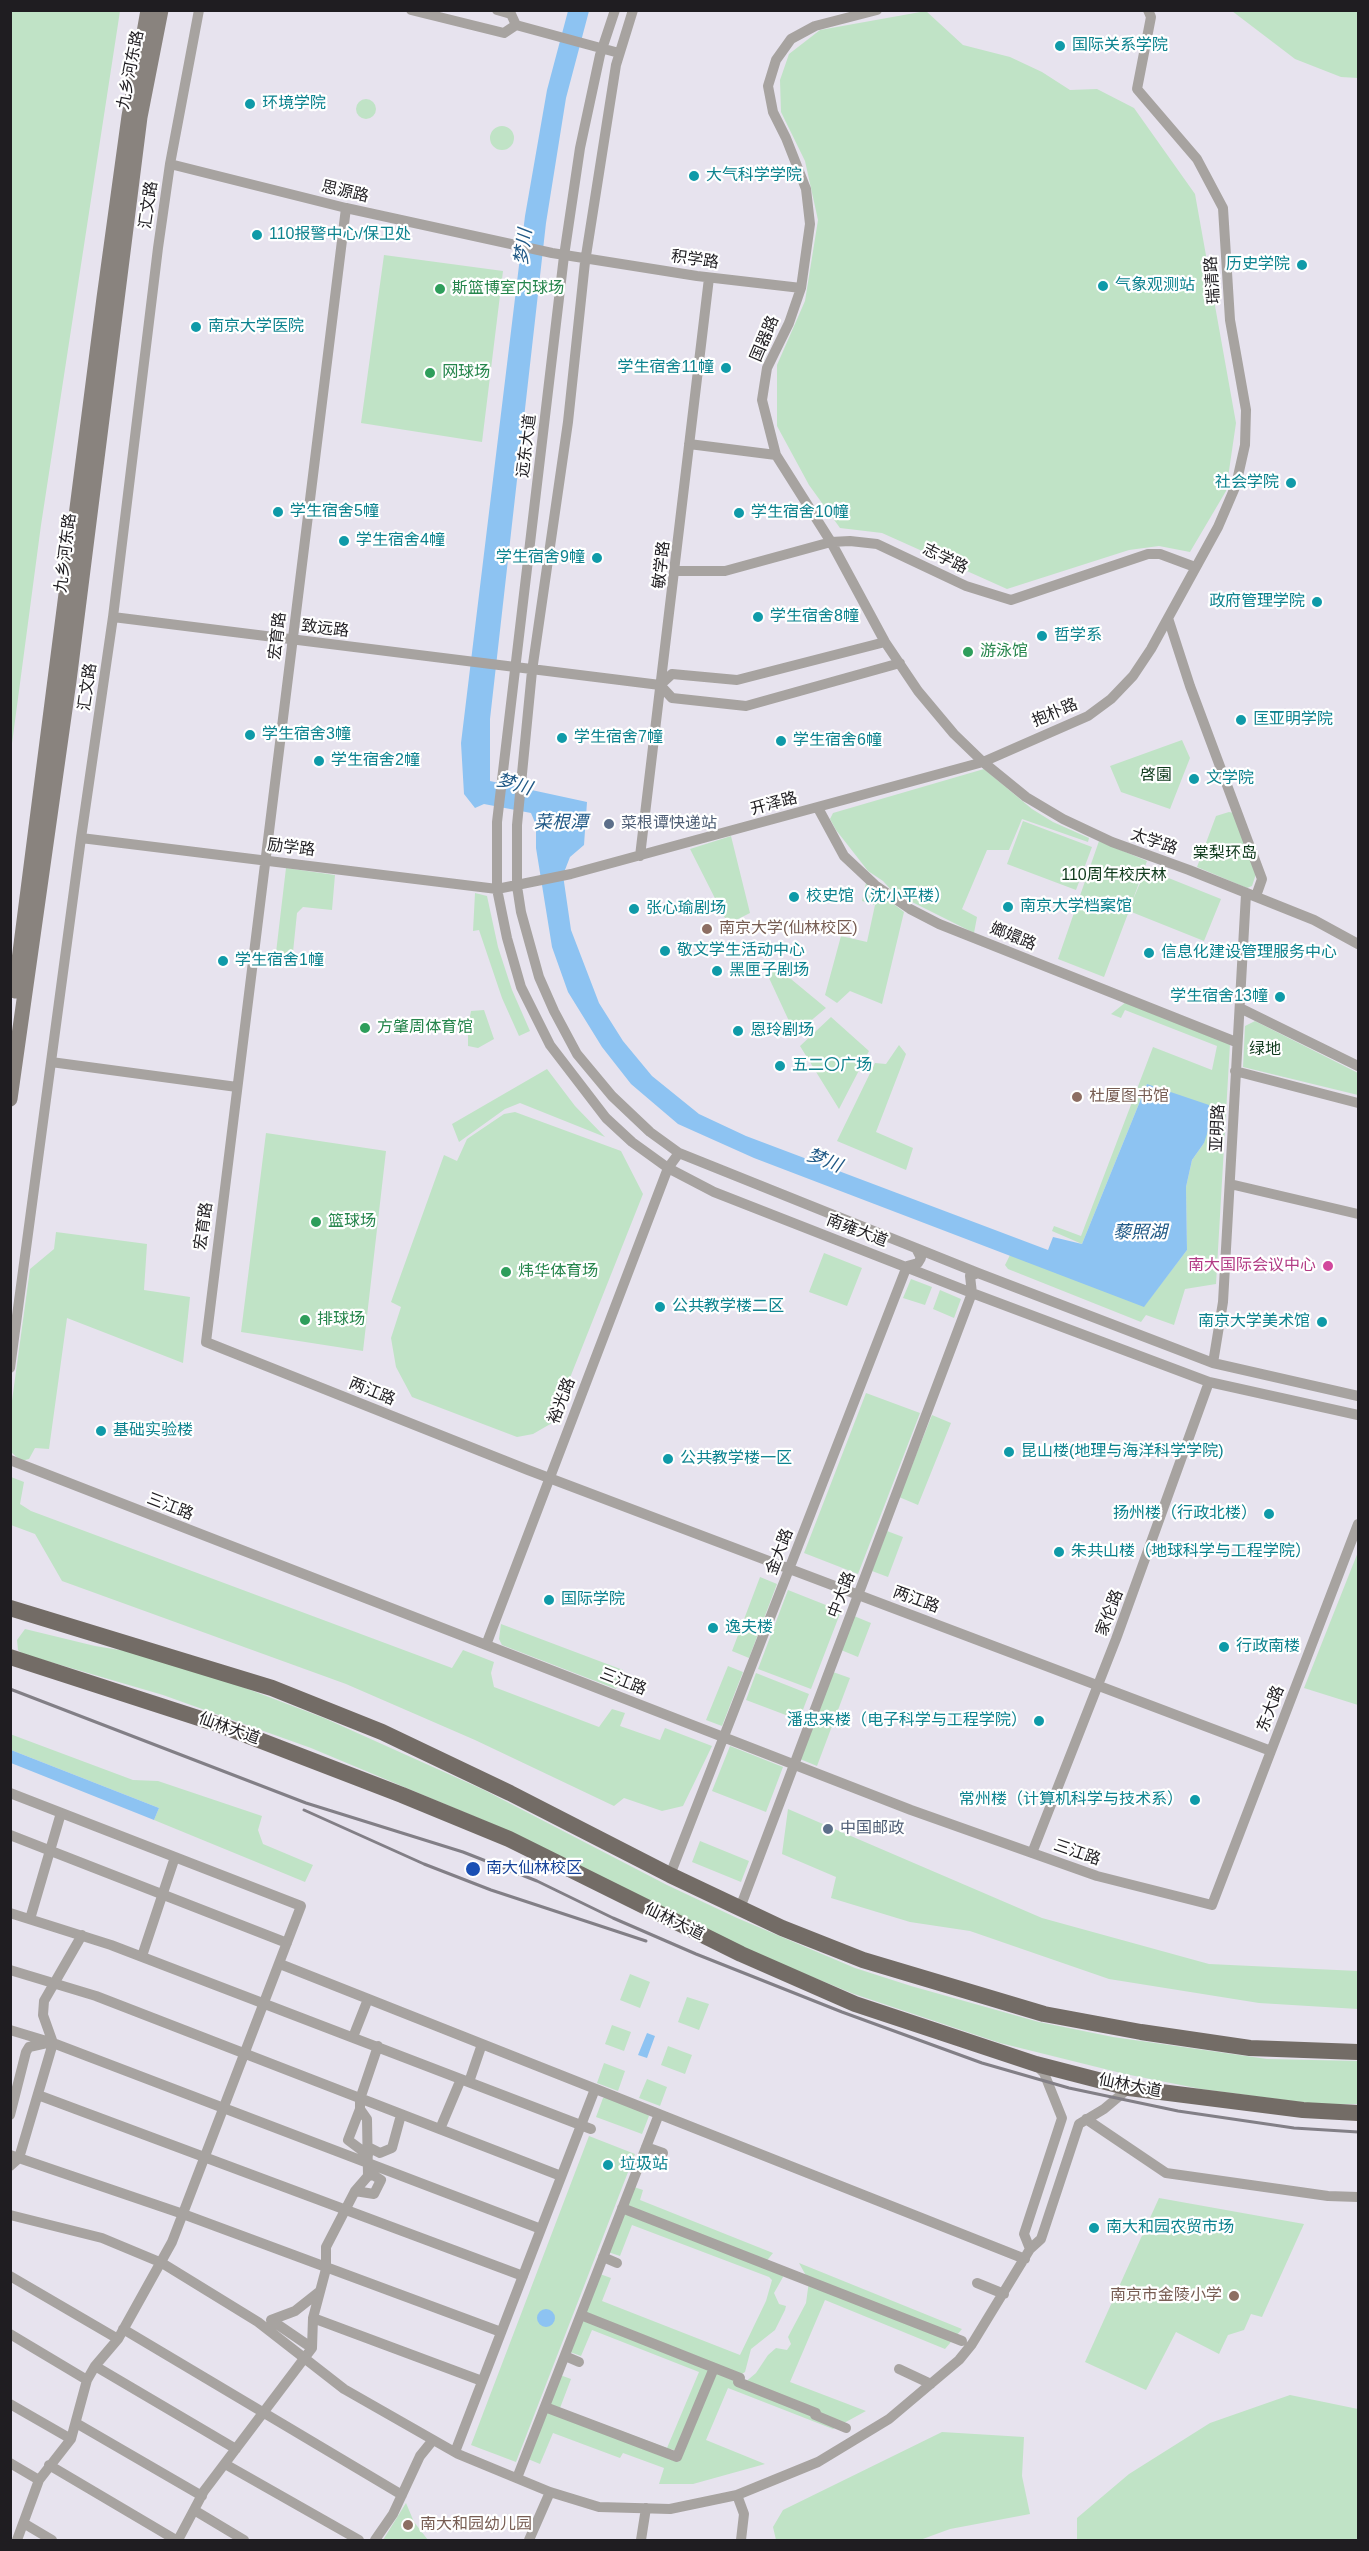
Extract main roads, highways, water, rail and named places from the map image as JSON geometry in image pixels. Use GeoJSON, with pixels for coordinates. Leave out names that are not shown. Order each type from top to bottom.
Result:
{"type":"FeatureCollection","features":[{"type":"Feature","properties":{"kind":"main road","name":"九乡河东路"},"geometry":{"type":"LineString","coordinates":[[10,1026],[104,298],[129,116],[148,10]]}},
{"type":"Feature","properties":{"kind":"main road","name":"九乡河东路"},"geometry":{"type":"LineString","coordinates":[[10,1099],[69,681],[138,129],[161,10]]}},
{"type":"Feature","properties":{"kind":"main road"},"geometry":{"type":"LineString","coordinates":[[10,1608],[272,1688],[382,1732],[510,1793],[670,1875],[782,1928],[863,1960],[1047,2014],[1141,2032],[1250,2048],[1359,2052]]}},
{"type":"Feature","properties":{"kind":"main road","name":"仙林大道"},"geometry":{"type":"LineString","coordinates":[[10,1656],[220,1725],[402,1795],[508,1839],[741,1954],[855,2004],[1036,2064],[1129,2088],[1282,2108],[1359,2113]]}},
{"type":"Feature","properties":{"kind":"water"},"geometry":{"type":"Polygon","coordinates":[[[568,11],[589,11],[566,98],[546,223],[490,719],[490,781],[587,802],[584,845],[570,857],[563,875],[571,930],[599,1003],[623,1041],[652,1076],[699,1114],[746,1136],[1048,1250],[1053,1237],[1082,1244],[1147,1084],[1209,1105],[1209,1128],[1204,1143],[1192,1160],[1186,1187],[1187,1250],[1144,1307],[754,1158],[678,1124],[631,1084],[602,1047],[568,992],[552,947],[536,848],[536,825],[531,813],[484,804],[475,808],[464,794],[461,743],[525,216],[547,90],[568,11]]]}},
{"type":"Feature","properties":{"kind":"water"},"geometry":{"type":"Polygon","coordinates":[[[11,1750],[159,1808],[154,1820],[11,1763],[11,1750]]]}},
{"type":"Feature","properties":{"kind":"water"},"geometry":{"type":"Polygon","coordinates":[[[647,2033],[655,2036],[647,2058],[638,2055],[647,2033]]]}},
{"type":"Feature","properties":{"kind":"water"},"geometry":{"type":"Polygon","coordinates":[[[546,2309],[552,2312],[555,2318],[552,2324],[546,2327],[540,2324],[537,2318],[540,2312],[546,2309]]]}},
{"type":"Feature","properties":{"kind":"railway"},"geometry":{"type":"LineString","coordinates":[[10,1689],[306,1803],[463,1852],[537,1881],[613,1918],[696,1954],[842,2012],[982,2063],[1069,2088],[1178,2111],[1294,2128],[1358,2132]]}},
{"type":"Feature","properties":{"kind":"railway"},"geometry":{"type":"LineString","coordinates":[[304,1810],[424,1864],[491,1890],[646,1941]]}},
{"type":"Feature","properties":{"kind":"place","name":"国际关系学院"},"geometry":{"type":"Point","coordinates":[1060,46]}},
{"type":"Feature","properties":{"kind":"place","name":"环境学院"},"geometry":{"type":"Point","coordinates":[250,104]}},
{"type":"Feature","properties":{"kind":"place","name":"大气科学学院"},"geometry":{"type":"Point","coordinates":[694,176]}},
{"type":"Feature","properties":{"kind":"place","name":"110报警中心/保卫处"},"geometry":{"type":"Point","coordinates":[257,235]}},
{"type":"Feature","properties":{"kind":"place","name":"历史学院"},"geometry":{"type":"Point","coordinates":[1302,265]}},
{"type":"Feature","properties":{"kind":"place","name":"气象观测站"},"geometry":{"type":"Point","coordinates":[1103,286]}},
{"type":"Feature","properties":{"kind":"place","name":"斯篮博室内球场"},"geometry":{"type":"Point","coordinates":[440,289]}},
{"type":"Feature","properties":{"kind":"place","name":"南京大学医院"},"geometry":{"type":"Point","coordinates":[196,327]}},
{"type":"Feature","properties":{"kind":"place","name":"学生宿舍11幢"},"geometry":{"type":"Point","coordinates":[726,368]}},
{"type":"Feature","properties":{"kind":"place","name":"网球场"},"geometry":{"type":"Point","coordinates":[430,373]}},
{"type":"Feature","properties":{"kind":"place","name":"社会学院"},"geometry":{"type":"Point","coordinates":[1291,483]}},
{"type":"Feature","properties":{"kind":"place","name":"学生宿舍5幢"},"geometry":{"type":"Point","coordinates":[278,512]}},
{"type":"Feature","properties":{"kind":"place","name":"学生宿舍10幢"},"geometry":{"type":"Point","coordinates":[739,513]}},
{"type":"Feature","properties":{"kind":"place","name":"学生宿舍4幢"},"geometry":{"type":"Point","coordinates":[344,541]}},
{"type":"Feature","properties":{"kind":"place","name":"学生宿舍9幢"},"geometry":{"type":"Point","coordinates":[597,558]}},
{"type":"Feature","properties":{"kind":"place","name":"政府管理学院"},"geometry":{"type":"Point","coordinates":[1317,602]}},
{"type":"Feature","properties":{"kind":"place","name":"学生宿舍8幢"},"geometry":{"type":"Point","coordinates":[758,617]}},
{"type":"Feature","properties":{"kind":"place","name":"哲学系"},"geometry":{"type":"Point","coordinates":[1042,636]}},
{"type":"Feature","properties":{"kind":"place","name":"游泳馆"},"geometry":{"type":"Point","coordinates":[968,652]}},
{"type":"Feature","properties":{"kind":"place","name":"匡亚明学院"},"geometry":{"type":"Point","coordinates":[1241,720]}},
{"type":"Feature","properties":{"kind":"place","name":"学生宿舍3幢"},"geometry":{"type":"Point","coordinates":[250,735]}},
{"type":"Feature","properties":{"kind":"place","name":"学生宿舍7幢"},"geometry":{"type":"Point","coordinates":[562,738]}},
{"type":"Feature","properties":{"kind":"place","name":"学生宿舍6幢"},"geometry":{"type":"Point","coordinates":[781,741]}},
{"type":"Feature","properties":{"kind":"place","name":"学生宿舍2幢"},"geometry":{"type":"Point","coordinates":[319,761]}},
{"type":"Feature","properties":{"kind":"place","name":"文学院"},"geometry":{"type":"Point","coordinates":[1194,779]}},
{"type":"Feature","properties":{"kind":"place","name":"菜根谭快递站"},"geometry":{"type":"Point","coordinates":[609,824]}},
{"type":"Feature","properties":{"kind":"place","name":"校史馆（沈小平楼）"},"geometry":{"type":"Point","coordinates":[794,897]}},
{"type":"Feature","properties":{"kind":"place","name":"南京大学档案馆"},"geometry":{"type":"Point","coordinates":[1008,907]}},
{"type":"Feature","properties":{"kind":"place","name":"张心瑜剧场"},"geometry":{"type":"Point","coordinates":[634,909]}},
{"type":"Feature","properties":{"kind":"place","name":"南京大学(仙林校区)"},"geometry":{"type":"Point","coordinates":[707,929]}},
{"type":"Feature","properties":{"kind":"place","name":"敬文学生活动中心"},"geometry":{"type":"Point","coordinates":[665,951]}},
{"type":"Feature","properties":{"kind":"place","name":"信息化建设管理服务中心"},"geometry":{"type":"Point","coordinates":[1149,953]}},
{"type":"Feature","properties":{"kind":"place","name":"学生宿舍1幢"},"geometry":{"type":"Point","coordinates":[223,961]}},
{"type":"Feature","properties":{"kind":"place","name":"黑匣子剧场"},"geometry":{"type":"Point","coordinates":[717,971]}},
{"type":"Feature","properties":{"kind":"place","name":"学生宿舍13幢"},"geometry":{"type":"Point","coordinates":[1280,997]}},
{"type":"Feature","properties":{"kind":"place","name":"方肇周体育馆"},"geometry":{"type":"Point","coordinates":[365,1028]}},
{"type":"Feature","properties":{"kind":"place","name":"恩玲剧场"},"geometry":{"type":"Point","coordinates":[738,1031]}},
{"type":"Feature","properties":{"kind":"place","name":"五二〇广场"},"geometry":{"type":"Point","coordinates":[780,1066]}},
{"type":"Feature","properties":{"kind":"place","name":"杜厦图书馆"},"geometry":{"type":"Point","coordinates":[1077,1097]}},
{"type":"Feature","properties":{"kind":"place","name":"篮球场"},"geometry":{"type":"Point","coordinates":[316,1222]}},
{"type":"Feature","properties":{"kind":"place","name":"南大国际会议中心"},"geometry":{"type":"Point","coordinates":[1328,1266]}},
{"type":"Feature","properties":{"kind":"place","name":"炜华体育场"},"geometry":{"type":"Point","coordinates":[506,1272]}},
{"type":"Feature","properties":{"kind":"place","name":"公共教学楼二区"},"geometry":{"type":"Point","coordinates":[660,1307]}},
{"type":"Feature","properties":{"kind":"place","name":"排球场"},"geometry":{"type":"Point","coordinates":[305,1320]}},
{"type":"Feature","properties":{"kind":"place","name":"南京大学美术馆"},"geometry":{"type":"Point","coordinates":[1322,1322]}},
{"type":"Feature","properties":{"kind":"place","name":"基础实验楼"},"geometry":{"type":"Point","coordinates":[101,1431]}},
{"type":"Feature","properties":{"kind":"place","name":"昆山楼(地理与海洋科学学院)"},"geometry":{"type":"Point","coordinates":[1009,1452]}},
{"type":"Feature","properties":{"kind":"place","name":"公共教学楼一区"},"geometry":{"type":"Point","coordinates":[668,1459]}},
{"type":"Feature","properties":{"kind":"place","name":"扬州楼（行政北楼）"},"geometry":{"type":"Point","coordinates":[1269,1514]}},
{"type":"Feature","properties":{"kind":"place","name":"朱共山楼（地球科学与工程学院）"},"geometry":{"type":"Point","coordinates":[1059,1552]}},
{"type":"Feature","properties":{"kind":"place","name":"国际学院"},"geometry":{"type":"Point","coordinates":[549,1600]}},
{"type":"Feature","properties":{"kind":"place","name":"逸夫楼"},"geometry":{"type":"Point","coordinates":[713,1628]}},
{"type":"Feature","properties":{"kind":"place","name":"行政南楼"},"geometry":{"type":"Point","coordinates":[1224,1647]}},
{"type":"Feature","properties":{"kind":"place","name":"潘忠来楼（电子科学与工程学院）"},"geometry":{"type":"Point","coordinates":[1039,1721]}},
{"type":"Feature","properties":{"kind":"place","name":"常州楼（计算机科学与技术系）"},"geometry":{"type":"Point","coordinates":[1195,1800]}},
{"type":"Feature","properties":{"kind":"place","name":"中国邮政"},"geometry":{"type":"Point","coordinates":[828,1829]}},
{"type":"Feature","properties":{"kind":"place","name":"南大仙林校区"},"geometry":{"type":"Point","coordinates":[473,1869]}},
{"type":"Feature","properties":{"kind":"place","name":"垃圾站"},"geometry":{"type":"Point","coordinates":[608,2165]}},
{"type":"Feature","properties":{"kind":"place","name":"南大和园农贸市场"},"geometry":{"type":"Point","coordinates":[1094,2228]}},
{"type":"Feature","properties":{"kind":"place","name":"南京市金陵小学"},"geometry":{"type":"Point","coordinates":[1234,2296]}},
{"type":"Feature","properties":{"kind":"place","name":"南大和园幼儿园"},"geometry":{"type":"Point","coordinates":[408,2525]}},
{"type":"Feature","properties":{"kind":"water label","name":"梦川"},"geometry":{"type":"Point","coordinates":[524,247]}},
{"type":"Feature","properties":{"kind":"water label","name":"梦川"},"geometry":{"type":"Point","coordinates":[514,785]}},
{"type":"Feature","properties":{"kind":"water label","name":"菜根潭"},"geometry":{"type":"Point","coordinates":[561,823]}},
{"type":"Feature","properties":{"kind":"water label","name":"梦川"},"geometry":{"type":"Point","coordinates":[824,1161]}},
{"type":"Feature","properties":{"kind":"water label","name":"藜照湖"},"geometry":{"type":"Point","coordinates":[1140,1233]}},
{"type":"Feature","properties":{"kind":"park label","name":"啓園"},"geometry":{"type":"Point","coordinates":[1156,776]}},
{"type":"Feature","properties":{"kind":"park label","name":"棠梨环岛"},"geometry":{"type":"Point","coordinates":[1225,854]}},
{"type":"Feature","properties":{"kind":"park label","name":"110周年校庆林"},"geometry":{"type":"Point","coordinates":[1114,876]}},
{"type":"Feature","properties":{"kind":"park label","name":"绿地"},"geometry":{"type":"Point","coordinates":[1265,1050]}}]}
